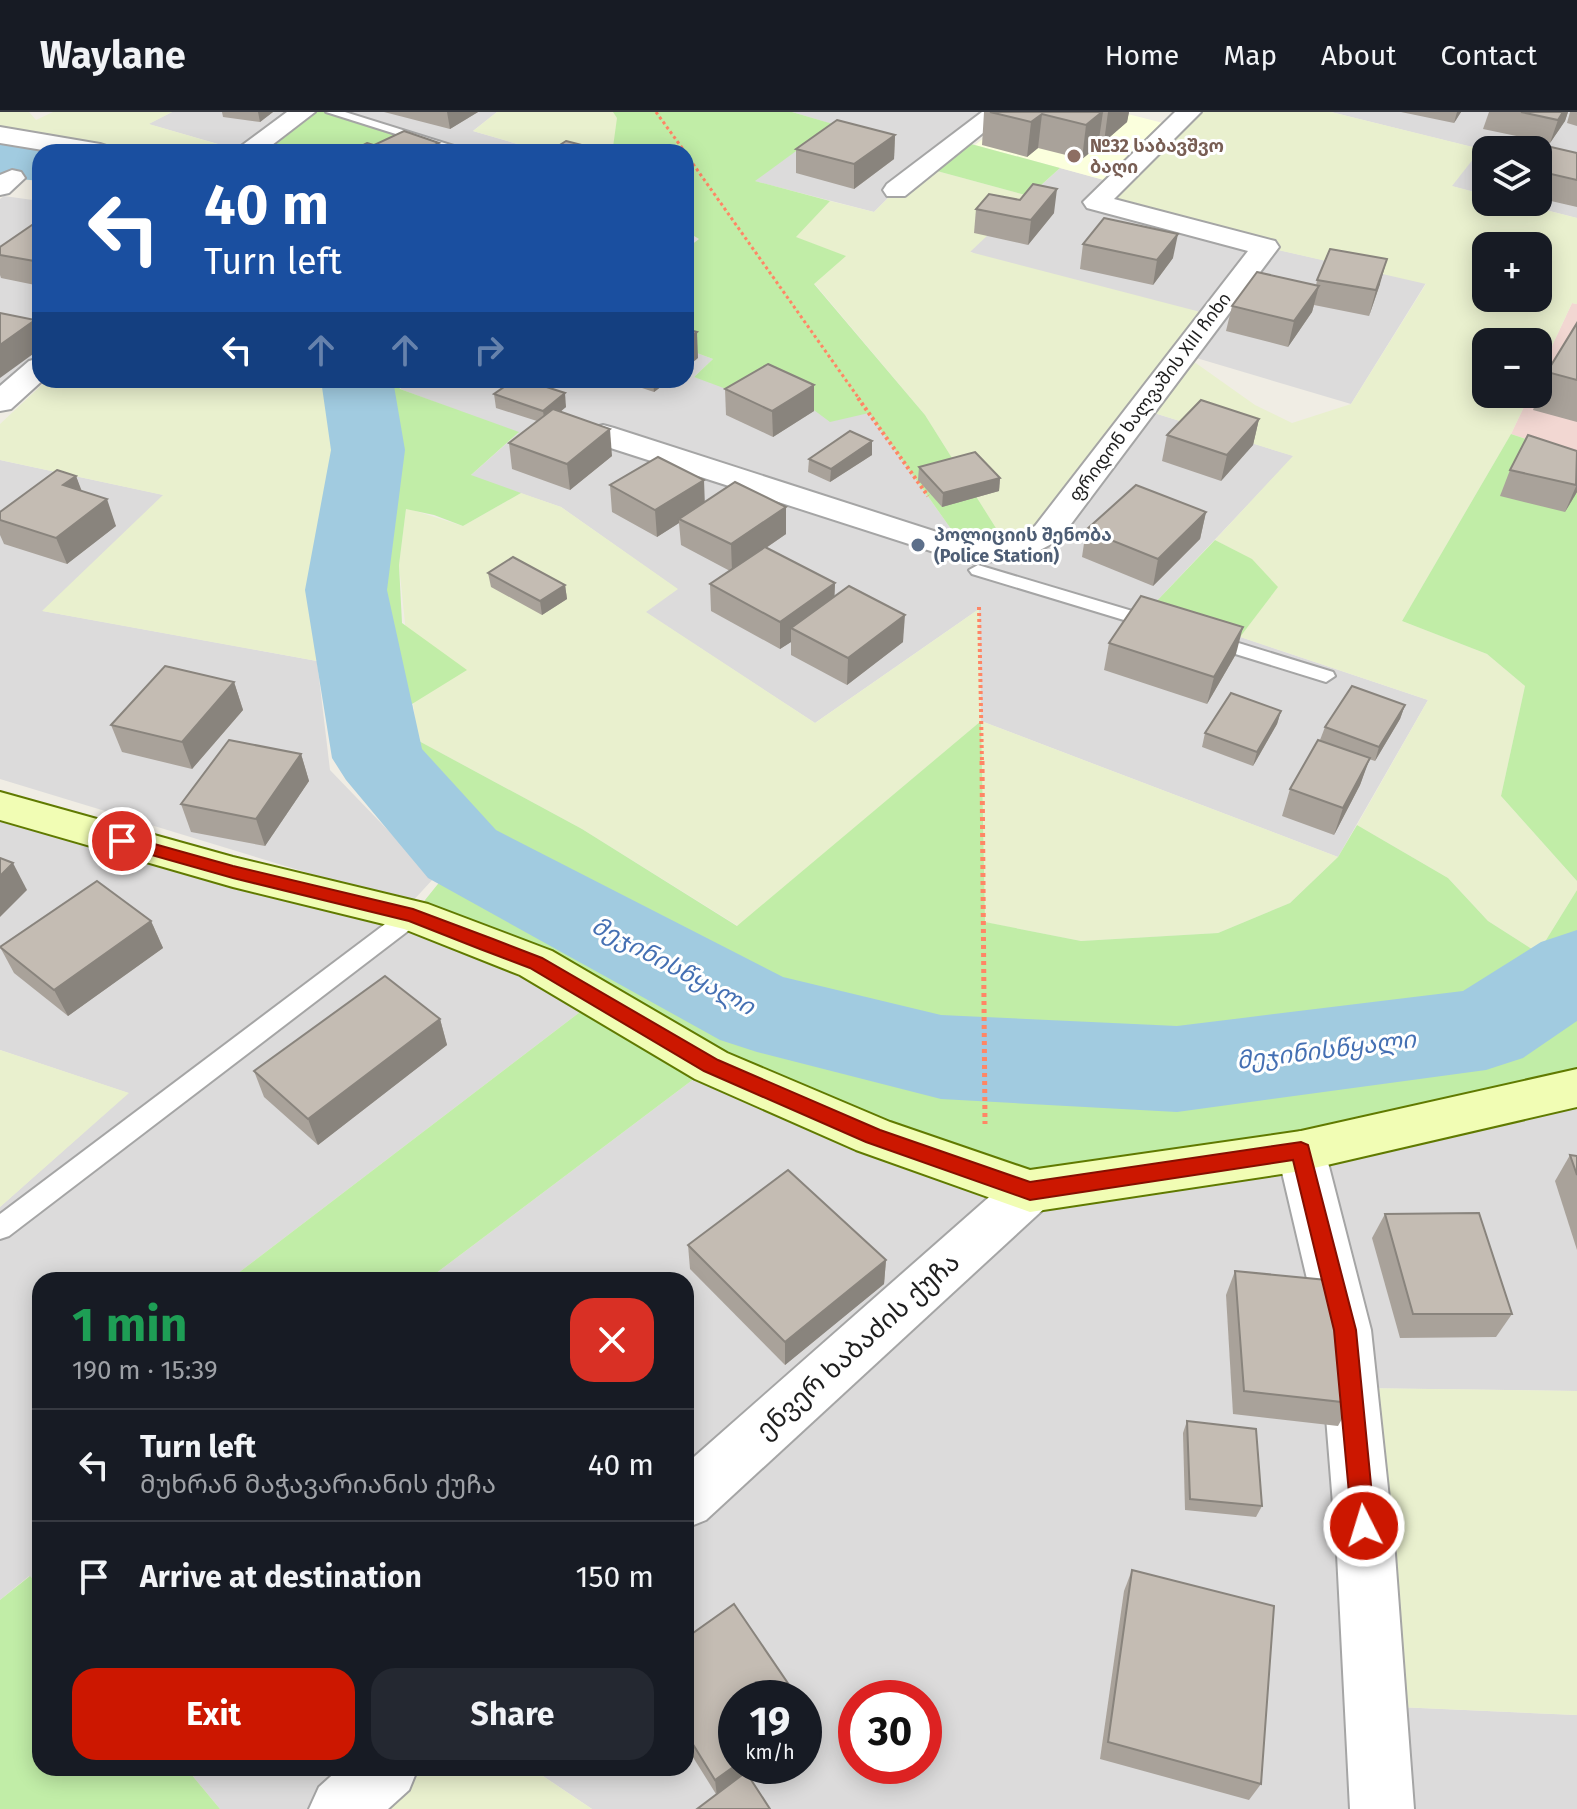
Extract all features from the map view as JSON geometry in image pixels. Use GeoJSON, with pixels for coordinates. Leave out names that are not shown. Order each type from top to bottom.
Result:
{"type":"FeatureCollection","features":[{"type":"Feature","properties":{"kind":"street"},"geometry":{"type":"LineString","coordinates":[[29,112],[59,144]]}},
{"type":"Feature","properties":{"kind":"street"},"geometry":{"type":"LineString","coordinates":[[257,144],[303,112]]}},
{"type":"Feature","properties":{"kind":"street"},"geometry":{"type":"LineString","coordinates":[[896,190],[997,112]]}},
{"type":"Feature","properties":{"kind":"street","name":"ფრიდონ ხალვაშის XIII ჩიხი"},"geometry":{"type":"LineString","coordinates":[[603,435],[973,561],[1011,552],[1047,533],[1265,247],[1096,202],[1189,112]]}},
{"type":"Feature","properties":{"kind":"street"},"geometry":{"type":"LineString","coordinates":[[0,135],[50,144]]}},
{"type":"Feature","properties":{"kind":"street"},"geometry":{"type":"LineString","coordinates":[[0,402],[32,374]]}},
{"type":"Feature","properties":{"kind":"street"},"geometry":{"type":"LineString","coordinates":[[0,806],[233,872],[413,915],[536,963],[711,1066],[873,1136],[1030,1191],[1301,1151],[1577,1088]]}},
{"type":"Feature","properties":{"kind":"street"},"geometry":{"type":"LineString","coordinates":[[1301,1151],[1345,1330],[1366,1554],[1382,1809]]}},
{"type":"Feature","properties":{"kind":"street","name":"ენვერ ხაბაძის ქუჩა"},"geometry":{"type":"LineString","coordinates":[[694,1494],[1030,1191]]}},
{"type":"Feature","properties":{"kind":"street"},"geometry":{"type":"LineString","coordinates":[[341,1809],[378,1776]]}},
{"type":"Feature","properties":{"kind":"lane"},"geometry":{"type":"LineString","coordinates":[[332,112],[440,144]]}},
{"type":"Feature","properties":{"kind":"lane"},"geometry":{"type":"LineString","coordinates":[[973,561],[1183,632],[1326,676]]}},
{"type":"Feature","properties":{"kind":"lane"},"geometry":{"type":"LineString","coordinates":[[0,1228],[413,915]]}},
{"type":"Feature","properties":{"kind":"path"},"geometry":{"type":"LineString","coordinates":[[656,112],[679,144]]}},
{"type":"Feature","properties":{"kind":"path"},"geometry":{"type":"LineString","coordinates":[[694,166],[973,561],[986,1005],[985,1124]]}},
{"type":"Feature","properties":{"kind":"shaded area"},"geometry":{"type":"Polygon","coordinates":[[[0,112],[29,112],[36,120],[53,112],[172,112],[149,124],[218,144],[32,144],[32,157],[0,159],[0,112]]]}},
{"type":"Feature","properties":{"kind":"shaded area"},"geometry":{"type":"Polygon","coordinates":[[[172,112],[303,112],[257,144],[218,144],[148,124],[172,112]]]}},
{"type":"Feature","properties":{"kind":"shaded area"},"geometry":{"type":"Polygon","coordinates":[[[332,112],[497,112],[473,131],[518,144],[440,144],[332,112]]]}},
{"type":"Feature","properties":{"kind":"shaded area"},"geometry":{"type":"Polygon","coordinates":[[[497,112],[613,112],[618,118],[614,144],[518,144],[473,131],[497,112]]]}},
{"type":"Feature","properties":{"kind":"shaded area"},"geometry":{"type":"Polygon","coordinates":[[[792,112],[997,112],[896,190],[874,212],[754,181],[832,124],[792,112]]]}},
{"type":"Feature","properties":{"kind":"shaded area","name":"№32 საბავშვო ბაღი"},"geometry":{"type":"Polygon","coordinates":[[[1017,112],[1120,112],[1167,124],[1104,180],[975,145],[1017,112]]]}},
{"type":"Feature","properties":{"kind":"shaded area"},"geometry":{"type":"Polygon","coordinates":[[[1189,112],[1331,112],[1472,147],[1472,160],[1452,186],[1472,191],[1472,216],[1552,216],[1552,212],[1577,218],[1577,304],[1572,303],[1552,346],[1552,328],[1472,328],[1472,408],[1523,408],[1402,621],[1487,654],[1525,686],[1501,796],[1577,881],[1577,890],[1538,953],[1488,921],[1448,878],[1357,825],[1428,700],[1240,637],[1251,559],[1215,540],[1293,456],[1141,409],[1047,533],[1011,552],[925,415],[814,283],[845,256],[795,237],[830,201],[874,212],[896,190],[926,168],[1029,196],[970,252],[1212,315],[1183,354],[1255,405],[1292,423],[1351,404],[1426,284],[1265,247],[1096,202],[1189,112]]]}},
{"type":"Feature","properties":{"kind":"shaded area"},"geometry":{"type":"Polygon","coordinates":[[[1331,112],[1577,112],[1577,218],[1552,212],[1552,136],[1472,136],[1472,147],[1331,112]]]}},
{"type":"Feature","properties":{"kind":"shaded area"},"geometry":{"type":"Polygon","coordinates":[[[1472,159],[1472,191],[1451,186],[1472,159]]]}},
{"type":"Feature","properties":{"kind":"shaded area"},"geometry":{"type":"Polygon","coordinates":[[[1060,168],[1104,180],[1096,201],[1265,247],[1426,283],[1351,404],[1183,354],[969,251],[1060,168]]]}},
{"type":"Feature","properties":{"kind":"shaded area"},"geometry":{"type":"Polygon","coordinates":[[[4,196],[32,200],[32,363],[0,391],[0,199],[4,196]]]}},
{"type":"Feature","properties":{"kind":"shaded area"},"geometry":{"type":"Polygon","coordinates":[[[1572,303],[1577,304],[1577,456],[1511,434],[1523,408],[1552,408],[1552,346],[1572,303]]]}},
{"type":"Feature","properties":{"kind":"shaded area"},"geometry":{"type":"Polygon","coordinates":[[[694,352],[713,359],[694,377],[694,352]]]}},
{"type":"Feature","properties":{"kind":"shaded area"},"geometry":{"type":"Polygon","coordinates":[[[694,377],[869,413],[968,553],[1141,409],[1294,456],[1151,607],[1428,700],[1338,857],[981,721],[979,609],[815,723],[645,612],[677,589],[561,507],[470,476],[518,433],[400,389],[694,388],[694,377]]]}},
{"type":"Feature","properties":{"kind":"shaded area"},"geometry":{"type":"Polygon","coordinates":[[[38,388],[331,388],[336,468],[317,661],[42,611],[163,495],[0,460],[0,424],[38,388]]]}},
{"type":"Feature","properties":{"kind":"shaded area"},"geometry":{"type":"Polygon","coordinates":[[[0,460],[164,495],[43,611],[317,661],[330,770],[434,878],[410,904],[0,779],[0,460]]]}},
{"type":"Feature","properties":{"kind":"shaded area"},"geometry":{"type":"Polygon","coordinates":[[[521,493],[561,507],[678,589],[646,612],[815,723],[979,609],[981,721],[1338,857],[1290,903],[1218,933],[1081,941],[984,922],[980,722],[738,926],[582,829],[417,740],[399,565],[406,508],[463,526],[521,493]]]}},
{"type":"Feature","properties":{"kind":"shaded area"},"geometry":{"type":"Polygon","coordinates":[[[0,806],[413,915],[597,999],[239,1272],[32,1272],[32,1579],[29,1576],[0,1600],[0,1207],[128,1093],[0,1050],[0,806]]]}},
{"type":"Feature","properties":{"kind":"shaded area"},"geometry":{"type":"Polygon","coordinates":[[[0,1050],[129,1093],[0,1207],[0,1050]]]}},
{"type":"Feature","properties":{"kind":"shaded area"},"geometry":{"type":"Polygon","coordinates":[[[711,1066],[1577,1088],[1577,1391],[1351,1388],[1376,1706],[1577,1715],[1577,1809],[592,1809],[543,1776],[694,1776],[694,1272],[438,1272],[711,1066]]]}},
{"type":"Feature","properties":{"kind":"shaded area"},"geometry":{"type":"Polygon","coordinates":[[[1351,1388],[1577,1391],[1577,1715],[1376,1706],[1351,1388]]]}},
{"type":"Feature","properties":{"kind":"shaded area"},"geometry":{"type":"Polygon","coordinates":[[[193,1776],[378,1776],[341,1809],[220,1809],[193,1776]]]}},
{"type":"Feature","properties":{"kind":"shaded area"},"geometry":{"type":"Polygon","coordinates":[[[378,1776],[543,1776],[592,1809],[341,1809],[378,1776]]]}},
{"type":"Feature","properties":{"kind":"green space"},"geometry":{"type":"Polygon","coordinates":[[[303,112],[332,112],[440,144],[257,144],[303,112]]]}},
{"type":"Feature","properties":{"kind":"green space"},"geometry":{"type":"Polygon","coordinates":[[[613,112],[792,112],[833,124],[755,181],[830,201],[796,237],[846,256],[814,284],[925,415],[1011,552],[968,553],[869,413],[830,422],[771,378],[729,390],[694,377],[713,359],[694,352],[694,243],[699,239],[694,236],[694,144],[613,144],[617,118],[613,112]]]}},
{"type":"Feature","properties":{"kind":"green space"},"geometry":{"type":"Polygon","coordinates":[[[960,141],[1060,168],[1029,196],[926,168],[960,141]]]}},
{"type":"Feature","properties":{"kind":"green space"},"geometry":{"type":"Polygon","coordinates":[[[358,388],[400,388],[519,432],[471,475],[521,493],[463,526],[406,509],[399,565],[402,623],[467,670],[412,704],[417,740],[582,829],[737,926],[981,721],[985,922],[1081,941],[1218,933],[1290,903],[1338,857],[1357,825],[1448,878],[1488,921],[1538,953],[1577,890],[1577,1088],[1030,1191],[711,1066],[438,1272],[239,1272],[597,999],[413,915],[462,854],[378,758],[346,590],[368,451],[358,388]]]}},
{"type":"Feature","properties":{"kind":"green space"},"geometry":{"type":"Polygon","coordinates":[[[1511,434],[1577,456],[1577,881],[1501,796],[1525,686],[1487,654],[1402,621],[1511,434]]]}},
{"type":"Feature","properties":{"kind":"green space"},"geometry":{"type":"Polygon","coordinates":[[[1215,540],[1252,559],[1278,587],[1240,637],[1151,607],[1215,540]]]}},
{"type":"Feature","properties":{"kind":"green space"},"geometry":{"type":"Polygon","coordinates":[[[30,1576],[32,1578],[32,1776],[193,1776],[220,1809],[0,1809],[0,1600],[30,1576]]]}},
{"type":"Feature","properties":{"kind":"building"},"geometry":{"type":"Polygon","coordinates":[[[990,112],[1102,112],[1086,125],[1042,114],[1031,122],[990,112]]]}},
{"type":"Feature","properties":{"kind":"building"},"geometry":{"type":"Polygon","coordinates":[[[1521,112],[1563,112],[1558,120],[1521,112]]]}},
{"type":"Feature","properties":{"kind":"building"},"geometry":{"type":"Polygon","coordinates":[[[837,120],[895,135],[854,164],[796,149],[837,120]]]}},
{"type":"Feature","properties":{"kind":"building"},"geometry":{"type":"Polygon","coordinates":[[[404,131],[439,143],[437,144],[376,144],[404,131]]]}},
{"type":"Feature","properties":{"kind":"building"},"geometry":{"type":"Polygon","coordinates":[[[1552,147],[1577,153],[1577,180],[1552,174],[1552,147]]]}},
{"type":"Feature","properties":{"kind":"building"},"geometry":{"type":"Polygon","coordinates":[[[1033,184],[1057,189],[1031,220],[976,209],[989,194],[1020,200],[1033,184]]]}},
{"type":"Feature","properties":{"kind":"building"},"geometry":{"type":"Polygon","coordinates":[[[1104,218],[1178,234],[1157,260],[1083,244],[1104,218]]]}},
{"type":"Feature","properties":{"kind":"building"},"geometry":{"type":"Polygon","coordinates":[[[32,225],[32,261],[0,255],[0,247],[32,225]]]}},
{"type":"Feature","properties":{"kind":"building"},"geometry":{"type":"Polygon","coordinates":[[[1330,249],[1387,259],[1376,290],[1317,280],[1330,249]]]}},
{"type":"Feature","properties":{"kind":"building"},"geometry":{"type":"Polygon","coordinates":[[[1257,272],[1319,286],[1294,321],[1232,306],[1257,272]]]}},
{"type":"Feature","properties":{"kind":"building"},"geometry":{"type":"Polygon","coordinates":[[[0,313],[32,319],[32,322],[0,345],[0,313]]]}},
{"type":"Feature","properties":{"kind":"building"},"geometry":{"type":"Polygon","coordinates":[[[1577,323],[1577,380],[1552,373],[1552,364],[1577,323]]]}},
{"type":"Feature","properties":{"kind":"building"},"geometry":{"type":"Polygon","coordinates":[[[768,364],[814,385],[772,411],[725,389],[768,364]]]}},
{"type":"Feature","properties":{"kind":"building"},"geometry":{"type":"Polygon","coordinates":[[[503,388],[550,388],[565,393],[543,411],[494,394],[503,388]]]}},
{"type":"Feature","properties":{"kind":"building"},"geometry":{"type":"Polygon","coordinates":[[[1201,400],[1259,419],[1227,455],[1167,435],[1201,400]]]}},
{"type":"Feature","properties":{"kind":"building"},"geometry":{"type":"Polygon","coordinates":[[[553,409],[610,429],[567,464],[509,443],[553,409]]]}},
{"type":"Feature","properties":{"kind":"building"},"geometry":{"type":"Polygon","coordinates":[[[850,431],[872,441],[831,469],[809,459],[850,431]]]}},
{"type":"Feature","properties":{"kind":"building"},"geometry":{"type":"Polygon","coordinates":[[[1528,435],[1577,451],[1576,485],[1510,470],[1528,435]]]}},
{"type":"Feature","properties":{"kind":"building"},"geometry":{"type":"Polygon","coordinates":[[[975,452],[1000,478],[943,493],[919,467],[975,452]]]}},
{"type":"Feature","properties":{"kind":"building"},"geometry":{"type":"Polygon","coordinates":[[[658,457],[704,480],[655,510],[610,485],[658,457]]]}},
{"type":"Feature","properties":{"kind":"building"},"geometry":{"type":"Polygon","coordinates":[[[57,470],[76,476],[63,485],[107,499],[56,538],[0,520],[0,512],[57,470]]]}},
{"type":"Feature","properties":{"kind":"building"},"geometry":{"type":"Polygon","coordinates":[[[735,482],[786,507],[731,544],[679,519],[735,482]]]}},
{"type":"Feature","properties":{"kind":"building"},"geometry":{"type":"Polygon","coordinates":[[[1136,485],[1206,512],[1158,559],[1086,530],[1136,485]]]}},
{"type":"Feature","properties":{"kind":"building"},"geometry":{"type":"Polygon","coordinates":[[[765,547],[835,583],[780,622],[710,584],[765,547]]]}},
{"type":"Feature","properties":{"kind":"building"},"geometry":{"type":"Polygon","coordinates":[[[513,557],[565,585],[540,601],[488,573],[513,557]]]}},
{"type":"Feature","properties":{"kind":"building"},"geometry":{"type":"Polygon","coordinates":[[[849,586],[905,615],[848,658],[791,628],[849,586]]]}},
{"type":"Feature","properties":{"kind":"building"},"geometry":{"type":"Polygon","coordinates":[[[1141,596],[1243,627],[1214,677],[1109,643],[1141,596]]]}},
{"type":"Feature","properties":{"kind":"building"},"geometry":{"type":"Polygon","coordinates":[[[165,666],[234,682],[182,742],[111,725],[165,666]]]}},
{"type":"Feature","properties":{"kind":"building"},"geometry":{"type":"Polygon","coordinates":[[[1352,686],[1405,705],[1379,747],[1325,727],[1352,686]]]}},
{"type":"Feature","properties":{"kind":"building"},"geometry":{"type":"Polygon","coordinates":[[[1231,693],[1281,711],[1257,752],[1205,733],[1231,693]]]}},
{"type":"Feature","properties":{"kind":"building"},"geometry":{"type":"Polygon","coordinates":[[[229,740],[301,754],[256,819],[181,804],[229,740]]]}},
{"type":"Feature","properties":{"kind":"building"},"geometry":{"type":"Polygon","coordinates":[[[1318,740],[1370,758],[1343,808],[1290,789],[1318,740]]]}},
{"type":"Feature","properties":{"kind":"building"},"geometry":{"type":"Polygon","coordinates":[[[0,858],[13,863],[0,876],[0,858]]]}},
{"type":"Feature","properties":{"kind":"building"},"geometry":{"type":"Polygon","coordinates":[[[97,881],[151,921],[54,990],[0,947],[97,881]]]}},
{"type":"Feature","properties":{"kind":"building"},"geometry":{"type":"Polygon","coordinates":[[[385,976],[440,1019],[308,1119],[254,1071],[385,976]]]}},
{"type":"Feature","properties":{"kind":"building"},"geometry":{"type":"Polygon","coordinates":[[[1570,1155],[1577,1156],[1577,1175],[1570,1155]]]}},
{"type":"Feature","properties":{"kind":"building"},"geometry":{"type":"Polygon","coordinates":[[[788,1170],[886,1260],[785,1342],[688,1245],[788,1170]]]}},
{"type":"Feature","properties":{"kind":"building"},"geometry":{"type":"Polygon","coordinates":[[[1479,1213],[1512,1314],[1413,1314],[1385,1214],[1479,1213]]]}},
{"type":"Feature","properties":{"kind":"building"},"geometry":{"type":"Polygon","coordinates":[[[1235,1271],[1337,1281],[1351,1403],[1244,1391],[1235,1271]]]}},
{"type":"Feature","properties":{"kind":"building"},"geometry":{"type":"Polygon","coordinates":[[[1187,1421],[1256,1429],[1262,1506],[1190,1499],[1187,1421]]]}},
{"type":"Feature","properties":{"kind":"building"},"geometry":{"type":"Polygon","coordinates":[[[1132,1570],[1274,1606],[1261,1784],[1108,1742],[1132,1570]]]}},
{"type":"Feature","properties":{"kind":"building"},"geometry":{"type":"Polygon","coordinates":[[[734,1604],[786,1680],[718,1680],[718,1778],[715,1780],[694,1746],[694,1632],[734,1604]]]}},
{"type":"Feature","properties":{"kind":"building"},"geometry":{"type":"Polygon","coordinates":[[[730,1784],[754,1784],[770,1809],[697,1809],[730,1784]]]}},
{"type":"Feature","properties":{"kind":"waterway","name":"მეჯინისწყალი"},"geometry":{"type":"LineString","coordinates":[[0,159],[32,162]]}},
{"type":"Feature","properties":{"kind":"waterway","name":"მეჯინისწყალი"},"geometry":{"type":"LineString","coordinates":[[358,388],[368,450],[346,590],[378,758],[462,854],[757,1011],[941,1057],[1177,1069],[1486,1029],[1577,969]]}},
{"type":"Feature","properties":{"kind":"place","name":"№32 საბავშვო ბაღი"},"geometry":{"type":"Point","coordinates":[1074,156]}},
{"type":"Feature","properties":{"kind":"place","name":"პოლიციის შენობა (Police Station)"},"geometry":{"type":"Point","coordinates":[918,545]}},
{"type":"Feature","properties":{"kind":"route"},"geometry":{"type":"LineString","coordinates":[[122,841],[233,872],[413,915],[536,963],[711,1066],[873,1136],[1030,1191],[1301,1151],[1345,1330],[1364,1526]]}}]}
